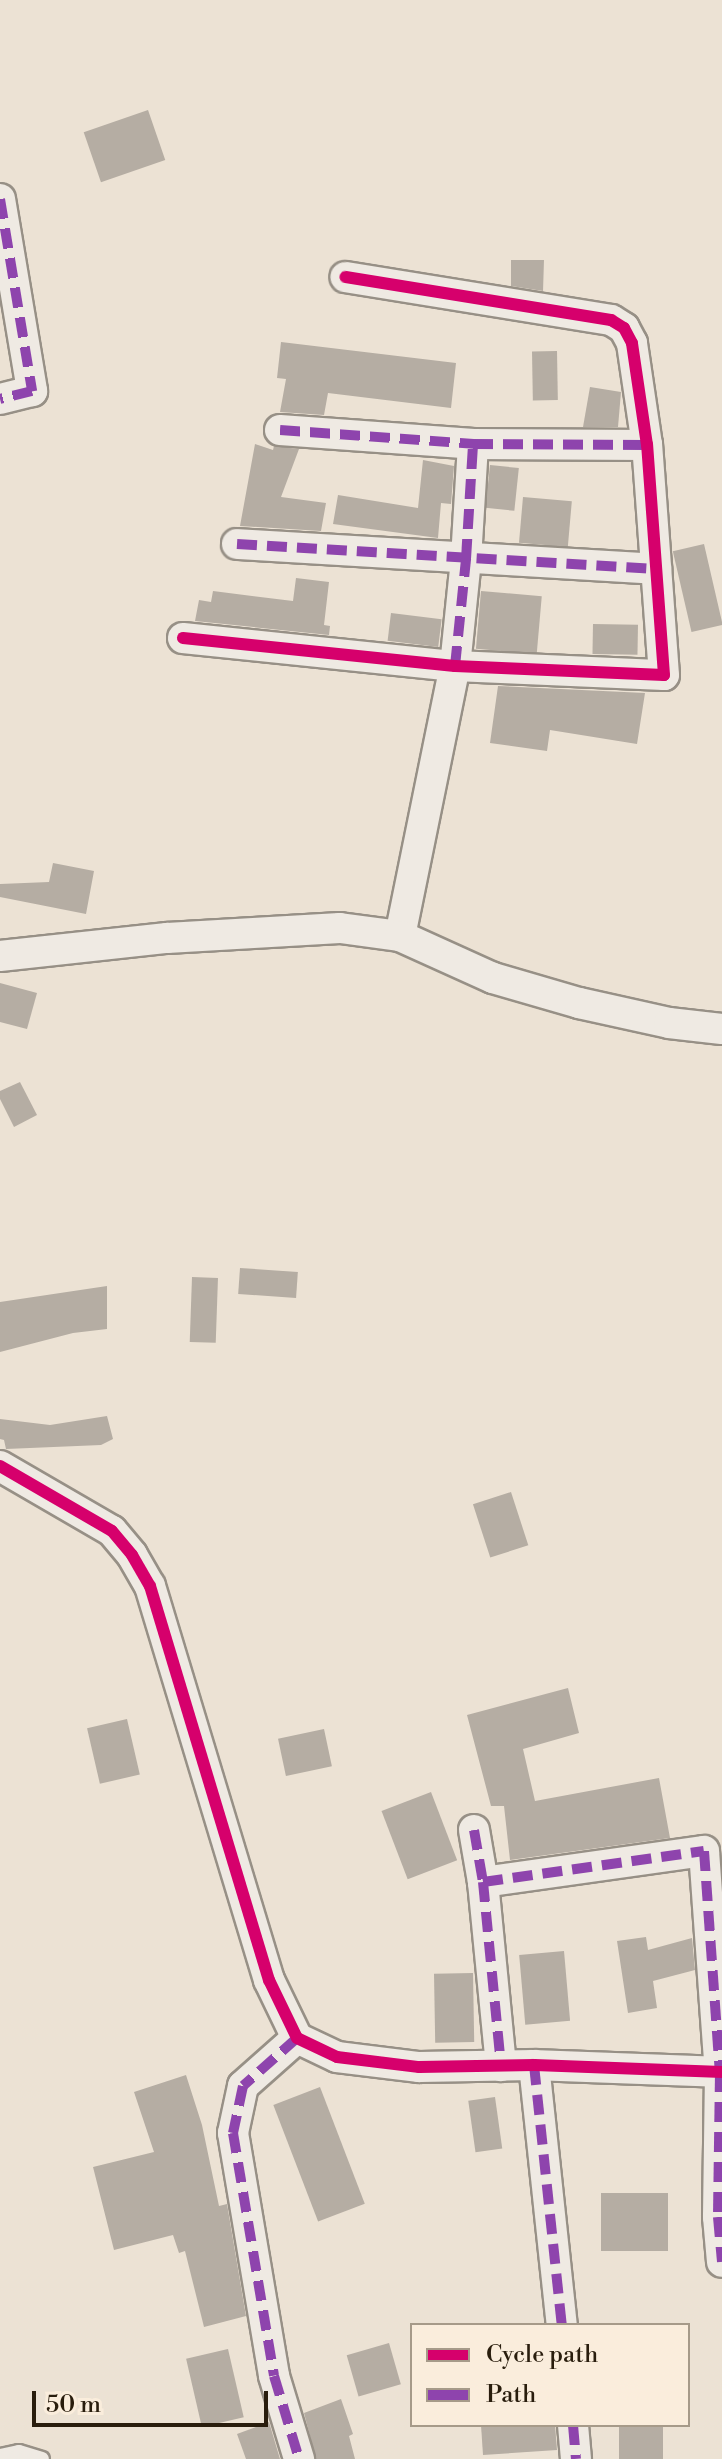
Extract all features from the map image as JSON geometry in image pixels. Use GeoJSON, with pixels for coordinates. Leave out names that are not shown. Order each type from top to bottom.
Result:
{"type":"FeatureCollection","features":[{"type":"Feature","properties":{"kind":"street"},"geometry":{"type":"LineString","coordinates":[[0,199],[32,391],[0,399]]}},
{"type":"Feature","properties":{"kind":"street"},"geometry":{"type":"LineString","coordinates":[[183,638],[455,666],[664,675],[647,445],[632,343],[624,328],[611,320],[345,277]]}},
{"type":"Feature","properties":{"kind":"street"},"geometry":{"type":"LineString","coordinates":[[280,430],[473,444],[647,445]]}},
{"type":"Feature","properties":{"kind":"street"},"geometry":{"type":"LineString","coordinates":[[400,936],[455,666],[473,444]]}},
{"type":"Feature","properties":{"kind":"street"},"geometry":{"type":"LineString","coordinates":[[237,544],[656,569]]}},
{"type":"Feature","properties":{"kind":"street"},"geometry":{"type":"LineString","coordinates":[[0,956],[167,938],[340,928],[400,936],[493,978],[579,1003],[669,1023],[722,1029]]}},
{"type":"Feature","properties":{"kind":"street"},"geometry":{"type":"LineString","coordinates":[[0,1466],[112,1531],[150,1586],[269,1980],[297,2038],[337,2057],[419,2067],[534,2065],[721,2072]]}},
{"type":"Feature","properties":{"kind":"street"},"geometry":{"type":"LineString","coordinates":[[474,1830],[483,1882],[501,2066]]}},
{"type":"Feature","properties":{"kind":"street"},"geometry":{"type":"LineString","coordinates":[[483,1882],[713,1849],[721,2072],[718,2217],[722,2262]]}},
{"type":"Feature","properties":{"kind":"street"},"geometry":{"type":"LineString","coordinates":[[297,2038],[243,2086],[233,2133],[274,2376],[299,2459]]}},
{"type":"Feature","properties":{"kind":"street"},"geometry":{"type":"LineString","coordinates":[[534,2065],[562,2323]]}},
{"type":"Feature","properties":{"kind":"street"},"geometry":{"type":"LineString","coordinates":[[573,2427],[576,2459]]}},
{"type":"Feature","properties":{"kind":"lane"},"geometry":{"type":"LineString","coordinates":[[0,2456],[19,2452],[42,2459]]}},
{"type":"Feature","properties":{"kind":"building"},"geometry":{"type":"Polygon","coordinates":[[[148,110],[165,160],[101,182],[84,132],[148,110]]]}},
{"type":"Feature","properties":{"kind":"building"},"geometry":{"type":"Polygon","coordinates":[[[511,260],[544,260],[543,291],[511,286],[511,260]]]}},
{"type":"Feature","properties":{"kind":"building"},"geometry":{"type":"Polygon","coordinates":[[[281,342],[456,363],[451,408],[328,393],[324,415],[280,412],[286,379],[277,378],[281,342]]]}},
{"type":"Feature","properties":{"kind":"building"},"geometry":{"type":"Polygon","coordinates":[[[532,351],[557,351],[558,400],[533,400],[532,351]]]}},
{"type":"Feature","properties":{"kind":"building"},"geometry":{"type":"Polygon","coordinates":[[[590,387],[621,392],[618,427],[583,427],[590,387]]]}},
{"type":"Feature","properties":{"kind":"building"},"geometry":{"type":"Polygon","coordinates":[[[255,444],[273,450],[274,446],[299,449],[281,497],[326,503],[321,531],[240,526],[255,444]]]}},
{"type":"Feature","properties":{"kind":"building"},"geometry":{"type":"Polygon","coordinates":[[[423,460],[454,466],[451,504],[441,503],[438,538],[333,524],[338,495],[418,508],[423,460]]]}},
{"type":"Feature","properties":{"kind":"building"},"geometry":{"type":"Polygon","coordinates":[[[490,465],[519,468],[514,511],[486,508],[490,465]]]}},
{"type":"Feature","properties":{"kind":"building"},"geometry":{"type":"Polygon","coordinates":[[[523,497],[572,501],[568,547],[519,543],[523,497]]]}},
{"type":"Feature","properties":{"kind":"building"},"geometry":{"type":"Polygon","coordinates":[[[704,544],[722,625],[691,632],[673,551],[704,544]]]}},
{"type":"Feature","properties":{"kind":"building"},"geometry":{"type":"Polygon","coordinates":[[[296,578],[329,582],[324,625],[330,626],[329,635],[195,621],[199,600],[211,602],[213,591],[293,601],[296,578]]]}},
{"type":"Feature","properties":{"kind":"building"},"geometry":{"type":"Polygon","coordinates":[[[481,591],[542,596],[537,654],[476,649],[481,591]]]}},
{"type":"Feature","properties":{"kind":"building"},"geometry":{"type":"Polygon","coordinates":[[[391,613],[442,619],[438,647],[388,641],[391,613]]]}},
{"type":"Feature","properties":{"kind":"building"},"geometry":{"type":"Polygon","coordinates":[[[593,624],[638,625],[637,655],[592,654],[593,624]]]}},
{"type":"Feature","properties":{"kind":"building"},"geometry":{"type":"Polygon","coordinates":[[[498,686],[645,693],[637,744],[550,730],[547,751],[490,743],[498,686]]]}},
{"type":"Feature","properties":{"kind":"building"},"geometry":{"type":"Polygon","coordinates":[[[53,863],[94,871],[86,914],[0,897],[0,884],[49,882],[53,863]]]}},
{"type":"Feature","properties":{"kind":"building"},"geometry":{"type":"Polygon","coordinates":[[[0,983],[37,993],[27,1029],[0,1022],[0,983]]]}},
{"type":"Feature","properties":{"kind":"building"},"geometry":{"type":"Polygon","coordinates":[[[20,1082],[37,1115],[14,1127],[0,1099],[0,1091],[20,1082]]]}},
{"type":"Feature","properties":{"kind":"building"},"geometry":{"type":"Polygon","coordinates":[[[240,1268],[298,1272],[296,1298],[238,1294],[240,1268]]]}},
{"type":"Feature","properties":{"kind":"building"},"geometry":{"type":"Polygon","coordinates":[[[192,1277],[218,1278],[216,1343],[190,1342],[192,1277]]]}},
{"type":"Feature","properties":{"kind":"building"},"geometry":{"type":"Polygon","coordinates":[[[107,1286],[107,1329],[73,1333],[0,1352],[0,1302],[107,1286]]]}},
{"type":"Feature","properties":{"kind":"building"},"geometry":{"type":"Polygon","coordinates":[[[107,1416],[113,1439],[101,1445],[6,1449],[4,1440],[0,1439],[0,1419],[50,1425],[107,1416]]]}},
{"type":"Feature","properties":{"kind":"building"},"geometry":{"type":"Polygon","coordinates":[[[511,1492],[528,1545],[490,1558],[473,1504],[511,1492]]]}},
{"type":"Feature","properties":{"kind":"building"},"geometry":{"type":"Polygon","coordinates":[[[568,1688],[579,1733],[523,1749],[535,1801],[659,1778],[670,1838],[510,1860],[504,1806],[491,1806],[467,1715],[568,1688]]]}},
{"type":"Feature","properties":{"kind":"building"},"geometry":{"type":"Polygon","coordinates":[[[127,1719],[140,1775],[100,1784],[87,1728],[127,1719]]]}},
{"type":"Feature","properties":{"kind":"building"},"geometry":{"type":"Polygon","coordinates":[[[324,1729],[332,1766],[286,1776],[278,1739],[324,1729]]]}},
{"type":"Feature","properties":{"kind":"building"},"geometry":{"type":"Polygon","coordinates":[[[431,1792],[457,1860],[408,1879],[382,1811],[431,1792]]]}},
{"type":"Feature","properties":{"kind":"building"},"geometry":{"type":"Polygon","coordinates":[[[646,1937],[648,1950],[692,1938],[695,1970],[653,1981],[657,2008],[628,2013],[617,1941],[646,1937]]]}},
{"type":"Feature","properties":{"kind":"building"},"geometry":{"type":"Polygon","coordinates":[[[564,1951],[570,2021],[525,2025],[519,1955],[564,1951]]]}},
{"type":"Feature","properties":{"kind":"building"},"geometry":{"type":"Polygon","coordinates":[[[473,1973],[474,2042],[435,2043],[434,1974],[473,1973]]]}},
{"type":"Feature","properties":{"kind":"building"},"geometry":{"type":"Polygon","coordinates":[[[186,2075],[202,2125],[219,2206],[227,2204],[246,2316],[204,2327],[185,2251],[179,2253],[173,2235],[114,2250],[93,2167],[154,2152],[134,2092],[186,2075]]]}},
{"type":"Feature","properties":{"kind":"building"},"geometry":{"type":"Polygon","coordinates":[[[320,2087],[365,2204],[318,2222],[273,2105],[320,2087]]]}},
{"type":"Feature","properties":{"kind":"building"},"geometry":{"type":"Polygon","coordinates":[[[495,2097],[502,2148],[475,2152],[468,2101],[495,2097]]]}},
{"type":"Feature","properties":{"kind":"building"},"geometry":{"type":"Polygon","coordinates":[[[601,2193],[668,2193],[668,2251],[601,2251],[601,2193]]]}},
{"type":"Feature","properties":{"kind":"building"},"geometry":{"type":"Polygon","coordinates":[[[389,2343],[401,2384],[359,2396],[347,2355],[389,2343]]]}},
{"type":"Feature","properties":{"kind":"building"},"geometry":{"type":"Polygon","coordinates":[[[228,2349],[244,2417],[202,2427],[186,2359],[228,2349]]]}},
{"type":"Feature","properties":{"kind":"building"},"geometry":{"type":"Polygon","coordinates":[[[341,2399],[353,2434],[349,2436],[355,2459],[316,2459],[304,2413],[341,2399]]]}},
{"type":"Feature","properties":{"kind":"building"},"geometry":{"type":"Polygon","coordinates":[[[269,2422],[280,2459],[246,2459],[237,2434],[269,2422]]]}},
{"type":"Feature","properties":{"kind":"building"},"geometry":{"type":"Polygon","coordinates":[[[481,2427],[555,2427],[557,2450],[483,2455],[481,2427]]]}},
{"type":"Feature","properties":{"kind":"building"},"geometry":{"type":"Polygon","coordinates":[[[619,2427],[663,2427],[663,2459],[619,2459],[619,2427]]]}},
{"type":"Feature","properties":{"kind":"marked path"},"geometry":{"type":"LineString","coordinates":[[0,199],[32,391],[0,399]]}},
{"type":"Feature","properties":{"kind":"marked path"},"geometry":{"type":"LineString","coordinates":[[280,430],[473,444],[647,445]]}},
{"type":"Feature","properties":{"kind":"marked path"},"geometry":{"type":"LineString","coordinates":[[455,666],[473,444]]}},
{"type":"Feature","properties":{"kind":"marked path"},"geometry":{"type":"LineString","coordinates":[[237,544],[656,569]]}},
{"type":"Feature","properties":{"kind":"marked path"},"geometry":{"type":"LineString","coordinates":[[474,1830],[483,1882],[501,2066]]}},
{"type":"Feature","properties":{"kind":"marked path"},"geometry":{"type":"LineString","coordinates":[[483,1882],[704,1851],[720,2072],[718,2217],[722,2262]]}},
{"type":"Feature","properties":{"kind":"marked path"},"geometry":{"type":"LineString","coordinates":[[297,2038],[243,2086],[233,2133],[274,2376],[299,2459]]}},
{"type":"Feature","properties":{"kind":"marked path"},"geometry":{"type":"LineString","coordinates":[[534,2065],[562,2323]]}},
{"type":"Feature","properties":{"kind":"marked path"},"geometry":{"type":"LineString","coordinates":[[573,2427],[576,2459]]}},
{"type":"Feature","properties":{"kind":"cycle path"},"geometry":{"type":"LineString","coordinates":[[183,638],[455,666],[664,675],[647,445],[632,343],[624,328],[611,320],[345,277]]}},
{"type":"Feature","properties":{"kind":"cycle path"},"geometry":{"type":"LineString","coordinates":[[0,1466],[112,1531],[132,1555],[150,1586],[269,1980],[297,2038],[337,2057],[419,2067],[534,2065],[722,2072]]}}]}
